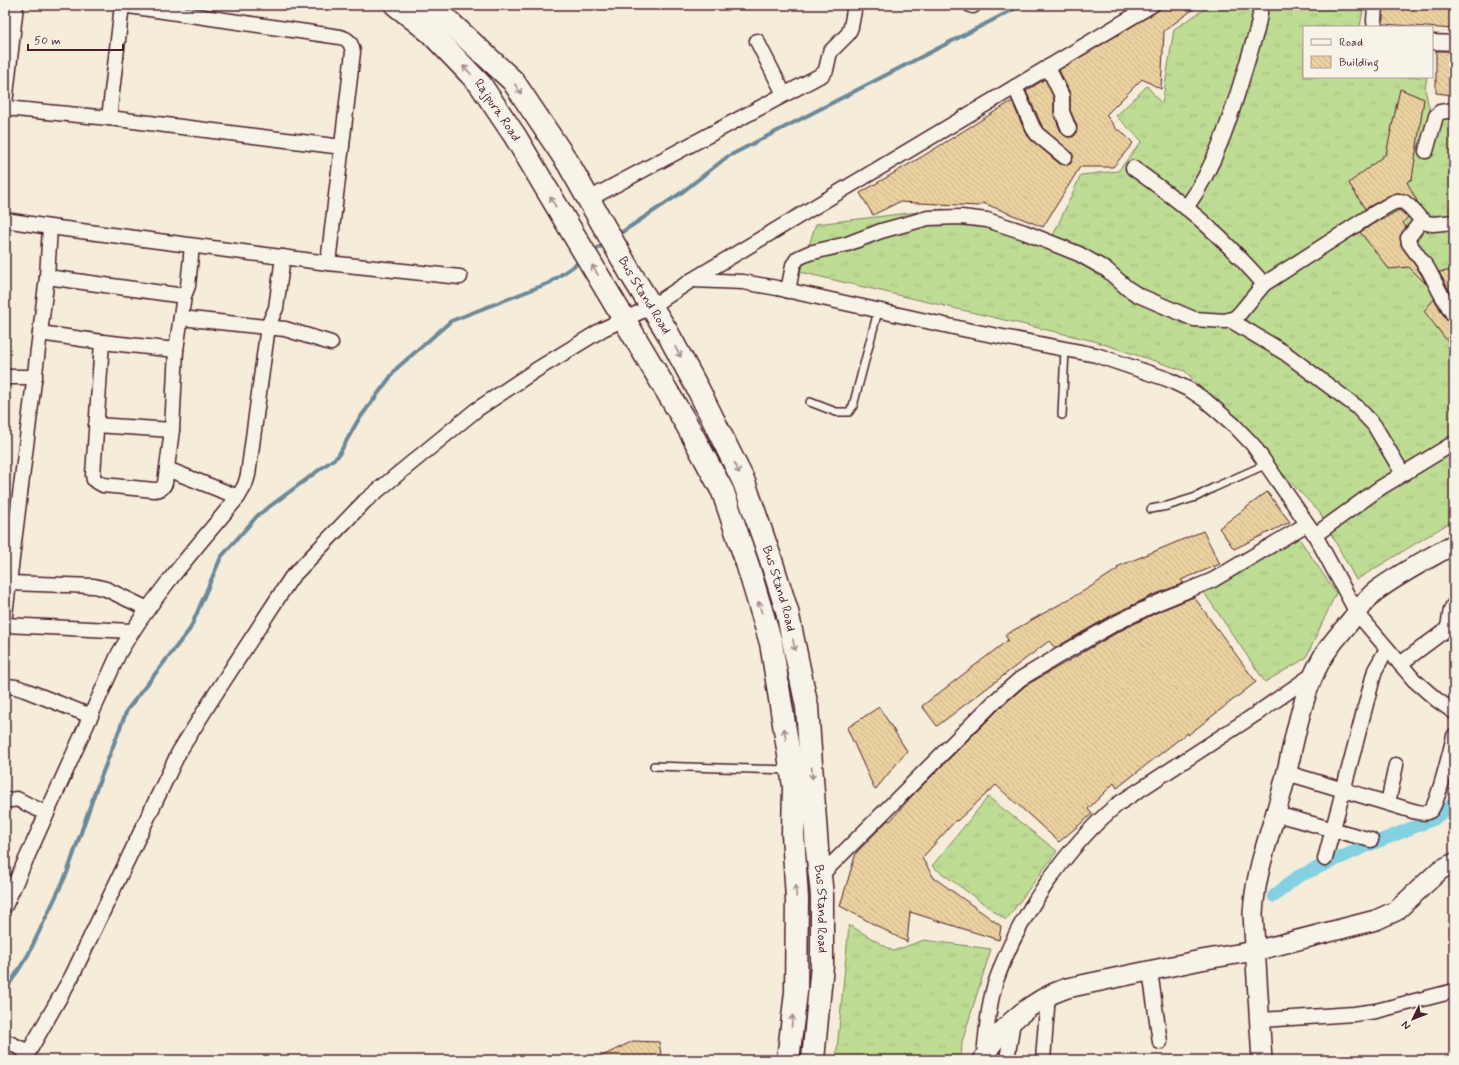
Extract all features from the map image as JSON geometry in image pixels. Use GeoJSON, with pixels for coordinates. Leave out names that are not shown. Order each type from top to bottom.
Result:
{"type":"FeatureCollection","features":[{"type":"Feature","properties":{"kind":"main road","name":"Rajpura Road"},"geometry":{"type":"LineString","coordinates":[[396,5],[430,32],[480,84],[515,136],[573,235]]}},
{"type":"Feature","properties":{"kind":"main road","name":"Rajpura Road"},"geometry":{"type":"LineString","coordinates":[[429,5],[513,81],[568,163]]}},
{"type":"Feature","properties":{"kind":"main road","name":"Bus Stand Road"},"geometry":{"type":"LineString","coordinates":[[568,163],[666,330],[699,391],[744,482],[787,611],[807,707],[822,895],[822,965],[813,1060]]}},
{"type":"Feature","properties":{"kind":"main road","name":"Bus Stand Road"},"geometry":{"type":"LineString","coordinates":[[573,235],[620,311],[687,425],[723,492],[747,563],[770,643],[794,786],[793,834],[797,899],[796,992],[788,1060]]}},
{"type":"Feature","properties":{"kind":"street"},"geometry":{"type":"LineString","coordinates":[[109,118],[122,5],[346,38],[351,44],[353,52],[328,263]]}},
{"type":"Feature","properties":{"kind":"street"},"geometry":{"type":"LineString","coordinates":[[594,207],[784,94],[822,74],[826,70],[830,52],[848,34],[851,27],[855,5]]}},
{"type":"Feature","properties":{"kind":"street"},"geometry":{"type":"LineString","coordinates":[[9,1042],[26,1056],[72,976],[179,752],[290,578],[365,502],[476,410],[603,328],[620,311],[646,298],[692,280],[1152,5]]}},
{"type":"Feature","properties":{"kind":"street"},"geometry":{"type":"LineString","coordinates":[[1186,208],[1221,144],[1257,30],[1260,5]]}},
{"type":"Feature","properties":{"kind":"street"},"geometry":{"type":"LineString","coordinates":[[1375,5],[1375,26]]}},
{"type":"Feature","properties":{"kind":"street"},"geometry":{"type":"LineString","coordinates":[[5,104],[12,12]]}},
{"type":"Feature","properties":{"kind":"street"},"geometry":{"type":"LineString","coordinates":[[757,41],[784,94]]}},
{"type":"Feature","properties":{"kind":"street"},"geometry":{"type":"LineString","coordinates":[[1433,42],[1454,43]]}},
{"type":"Feature","properties":{"kind":"street"},"geometry":{"type":"LineString","coordinates":[[1048,67],[1062,96],[1062,112],[1069,129]]}},
{"type":"Feature","properties":{"kind":"street"},"geometry":{"type":"LineString","coordinates":[[1015,88],[1037,134],[1065,157]]}},
{"type":"Feature","properties":{"kind":"street"},"geometry":{"type":"LineString","coordinates":[[5,108],[109,118],[342,147]]}},
{"type":"Feature","properties":{"kind":"street"},"geometry":{"type":"LineString","coordinates":[[1426,151],[1436,116],[1440,112],[1454,110]]}},
{"type":"Feature","properties":{"kind":"street"},"geometry":{"type":"LineString","coordinates":[[1134,168],[1186,208],[1234,252],[1264,284]]}},
{"type":"Feature","properties":{"kind":"street"},"geometry":{"type":"LineString","coordinates":[[788,291],[793,265],[798,258],[809,253],[847,244],[881,231],[928,218],[961,217],[987,220],[1024,232],[1079,254],[1107,270],[1127,288],[1138,295],[1194,319],[1211,321],[1230,320],[1240,313],[1264,284],[1392,203],[1398,201],[1404,202],[1427,223],[1433,224],[1454,222]]}},
{"type":"Feature","properties":{"kind":"street"},"geometry":{"type":"LineString","coordinates":[[5,220],[50,228],[192,246],[283,256],[328,263],[460,277]]}},
{"type":"Feature","properties":{"kind":"street"},"geometry":{"type":"LineString","coordinates":[[1422,220],[1408,238],[1409,243],[1428,269],[1454,316]]}},
{"type":"Feature","properties":{"kind":"street"},"geometry":{"type":"LineString","coordinates":[[5,615],[47,277],[50,228]]}},
{"type":"Feature","properties":{"kind":"street"},"geometry":{"type":"LineString","coordinates":[[102,342],[93,475],[94,480],[103,485],[159,490],[164,487],[166,483],[172,430],[176,350],[184,296],[188,286],[192,246]]}},
{"type":"Feature","properties":{"kind":"street"},"geometry":{"type":"LineString","coordinates":[[6,901],[92,716],[119,653],[148,609],[238,497],[245,485],[248,476],[268,326],[276,308],[283,256]]}},
{"type":"Feature","properties":{"kind":"street"},"geometry":{"type":"LineString","coordinates":[[47,277],[184,296]]}},
{"type":"Feature","properties":{"kind":"street"},"geometry":{"type":"LineString","coordinates":[[692,280],[743,282],[967,330],[1096,355],[1167,379],[1190,390],[1205,400],[1234,425],[1253,445],[1311,530],[1357,613],[1414,680],[1436,700],[1454,712]]}},
{"type":"Feature","properties":{"kind":"street"},"geometry":{"type":"LineString","coordinates":[[181,318],[268,326],[285,329],[331,343]]}},
{"type":"Feature","properties":{"kind":"street"},"geometry":{"type":"LineString","coordinates":[[1230,320],[1285,353],[1357,407],[1374,425],[1403,474]]}},
{"type":"Feature","properties":{"kind":"street"},"geometry":{"type":"LineString","coordinates":[[40,333],[102,342],[176,350]]}},
{"type":"Feature","properties":{"kind":"street"},"geometry":{"type":"LineString","coordinates":[[5,377],[35,377]]}},
{"type":"Feature","properties":{"kind":"street"},"geometry":{"type":"LineString","coordinates":[[96,425],[172,430]]}},
{"type":"Feature","properties":{"kind":"street"},"geometry":{"type":"LineString","coordinates":[[820,876],[995,700],[1020,679],[1116,623],[1157,603],[1213,580],[1311,530],[1454,443]]}},
{"type":"Feature","properties":{"kind":"street"},"geometry":{"type":"LineString","coordinates":[[167,469],[238,497]]}},
{"type":"Feature","properties":{"kind":"street"},"geometry":{"type":"LineString","coordinates":[[1262,1060],[1253,914],[1254,899],[1261,859],[1276,814],[1300,715],[1315,673],[1321,660],[1332,644],[1375,592],[1454,544]]}},
{"type":"Feature","properties":{"kind":"street"},"geometry":{"type":"LineString","coordinates":[[10,583],[94,586],[106,589],[148,609]]}},
{"type":"Feature","properties":{"kind":"street"},"geometry":{"type":"LineString","coordinates":[[1400,664],[1447,629],[1449,624],[1450,608],[1454,604]]}},
{"type":"Feature","properties":{"kind":"street"},"geometry":{"type":"LineString","coordinates":[[5,625],[132,632]]}},
{"type":"Feature","properties":{"kind":"street"},"geometry":{"type":"LineString","coordinates":[[1325,859],[1375,670],[1387,649]]}},
{"type":"Feature","properties":{"kind":"street"},"geometry":{"type":"LineString","coordinates":[[984,1060],[992,996],[996,981],[1019,930],[1037,899],[1073,848],[1108,812],[1118,804],[1256,714],[1315,673]]}},
{"type":"Feature","properties":{"kind":"street"},"geometry":{"type":"LineString","coordinates":[[6,690],[25,690],[92,716]]}},
{"type":"Feature","properties":{"kind":"street"},"geometry":{"type":"LineString","coordinates":[[1287,773],[1424,813],[1431,810],[1438,794],[1454,736]]}},
{"type":"Feature","properties":{"kind":"street"},"geometry":{"type":"LineString","coordinates":[[1388,803],[1396,765]]}},
{"type":"Feature","properties":{"kind":"street"},"geometry":{"type":"LineString","coordinates":[[5,801],[9,799],[17,800],[47,814]]}},
{"type":"Feature","properties":{"kind":"street"},"geometry":{"type":"LineString","coordinates":[[1276,814],[1371,840]]}},
{"type":"Feature","properties":{"kind":"street"},"geometry":{"type":"LineString","coordinates":[[984,1060],[993,1042],[1013,1021],[1048,994],[1067,988],[1201,960],[1255,951],[1376,920],[1396,911],[1440,870],[1454,863]]}},
{"type":"Feature","properties":{"kind":"street"},"geometry":{"type":"LineString","coordinates":[[1150,971],[1160,1042]]}},
{"type":"Feature","properties":{"kind":"street"},"geometry":{"type":"LineString","coordinates":[[1260,1020],[1354,1014],[1454,991]]}},
{"type":"Feature","properties":{"kind":"street"},"geometry":{"type":"LineString","coordinates":[[1043,1060],[1048,994]]}},
{"type":"Feature","properties":{"kind":"street"},"geometry":{"type":"LineString","coordinates":[[1007,1060],[1013,1021]]}},
{"type":"Feature","properties":{"kind":"lane"},"geometry":{"type":"LineString","coordinates":[[810,402],[836,412],[849,412],[853,406],[878,311]]}},
{"type":"Feature","properties":{"kind":"lane"},"geometry":{"type":"LineString","coordinates":[[1062,415],[1065,349]]}},
{"type":"Feature","properties":{"kind":"lane"},"geometry":{"type":"LineString","coordinates":[[1152,508],[1167,506],[1196,497],[1267,464]]}},
{"type":"Feature","properties":{"kind":"lane"},"geometry":{"type":"LineString","coordinates":[[654,766],[791,770]]}},
{"type":"Feature","properties":{"kind":"green space"},"geometry":{"type":"Polygon","coordinates":[[[1211,5],[1364,5],[1360,26],[1303,26],[1303,78],[1427,78],[1425,89],[1431,116],[1454,117],[1454,520],[1356,580],[1320,513],[1185,371],[1094,341],[800,272],[816,224],[943,209],[1050,242],[1081,175],[1118,171],[1142,141],[1116,116],[1147,86],[1162,104],[1174,29],[1211,5]]]}},
{"type":"Feature","properties":{"kind":"green space"},"geometry":{"type":"Polygon","coordinates":[[[1292,528],[1336,593],[1306,658],[1265,682],[1203,591],[1292,528]]]}},
{"type":"Feature","properties":{"kind":"green space"},"geometry":{"type":"Polygon","coordinates":[[[988,797],[1057,851],[1006,920],[932,866],[988,797]]]}},
{"type":"Feature","properties":{"kind":"green space"},"geometry":{"type":"Polygon","coordinates":[[[849,925],[893,951],[924,940],[991,949],[962,1042],[961,1060],[836,1060],[849,925]]]}},
{"type":"Feature","properties":{"kind":"building"},"geometry":{"type":"Polygon","coordinates":[[[1166,5],[1199,5],[1164,31],[1161,89],[1142,79],[1106,115],[1118,131],[1120,130],[1133,143],[1113,167],[1080,167],[1043,227],[983,203],[979,206],[899,202],[873,215],[860,193],[1012,101],[1025,132],[1031,140],[1060,164],[1068,165],[1071,163],[1073,154],[1043,128],[1026,91],[1045,79],[1054,98],[1054,115],[1061,132],[1067,137],[1073,137],[1076,134],[1077,126],[1070,110],[1070,93],[1059,70],[1166,5]]]}},
{"type":"Feature","properties":{"kind":"building"},"geometry":{"type":"Polygon","coordinates":[[[1383,5],[1454,5],[1454,29],[1433,28],[1433,26],[1383,24],[1383,5]]]}},
{"type":"Feature","properties":{"kind":"building"},"geometry":{"type":"Polygon","coordinates":[[[1436,51],[1454,51],[1454,95],[1436,93],[1436,51]]]}},
{"type":"Feature","properties":{"kind":"building"},"geometry":{"type":"Polygon","coordinates":[[[1400,89],[1424,99],[1412,179],[1407,182],[1418,203],[1406,194],[1396,193],[1365,209],[1349,183],[1386,154],[1400,89]]]}},
{"type":"Feature","properties":{"kind":"building"},"geometry":{"type":"Polygon","coordinates":[[[1399,210],[1408,217],[1403,223],[1406,227],[1400,236],[1401,245],[1426,284],[1409,267],[1389,269],[1360,232],[1399,210]]]}},
{"type":"Feature","properties":{"kind":"building"},"geometry":{"type":"Polygon","coordinates":[[[1454,270],[1454,299],[1439,272],[1454,270]]]}},
{"type":"Feature","properties":{"kind":"building"},"geometry":{"type":"Polygon","coordinates":[[[1434,299],[1447,321],[1454,324],[1454,350],[1424,311],[1434,299]]]}},
{"type":"Feature","properties":{"kind":"building"},"geometry":{"type":"Polygon","coordinates":[[[1267,492],[1290,522],[1234,549],[1219,528],[1267,492]]]}},
{"type":"Feature","properties":{"kind":"building"},"geometry":{"type":"Polygon","coordinates":[[[1203,531],[1220,564],[1181,580],[1184,583],[1153,595],[1112,615],[1055,648],[1049,641],[937,726],[922,706],[1008,640],[1005,635],[1087,589],[1118,569],[1117,567],[1203,531]]]}},
{"type":"Feature","properties":{"kind":"building"},"geometry":{"type":"Polygon","coordinates":[[[1194,597],[1256,682],[1188,735],[1187,733],[1117,788],[1114,783],[1088,809],[1092,814],[1059,842],[996,785],[957,821],[956,820],[922,858],[934,878],[1001,926],[999,940],[910,912],[907,942],[840,906],[856,853],[888,820],[890,821],[911,797],[1001,707],[1025,686],[1120,631],[1160,611],[1194,597]]]}},
{"type":"Feature","properties":{"kind":"building"},"geometry":{"type":"Polygon","coordinates":[[[879,707],[907,751],[875,790],[847,728],[879,707]]]}},
{"type":"Feature","properties":{"kind":"building"},"geometry":{"type":"Polygon","coordinates":[[[633,1041],[659,1042],[662,1060],[594,1060],[633,1041]]]}},
{"type":"Feature","properties":{"kind":"waterway"},"geometry":{"type":"LineString","coordinates":[[616,236],[681,193],[727,157],[1022,5]]}},
{"type":"Feature","properties":{"kind":"waterway"},"geometry":{"type":"LineString","coordinates":[[591,253],[605,243]]}},
{"type":"Feature","properties":{"kind":"waterway"},"geometry":{"type":"LineString","coordinates":[[5,991],[28,955],[67,873],[94,795],[127,710],[190,629],[221,557],[258,515],[338,456],[357,422],[397,368],[451,321],[549,283],[581,261]]}},
{"type":"Feature","properties":{"kind":"waterway"},"geometry":{"type":"LineString","coordinates":[[1274,896],[1297,877],[1362,848],[1434,819],[1454,803]]}}]}
